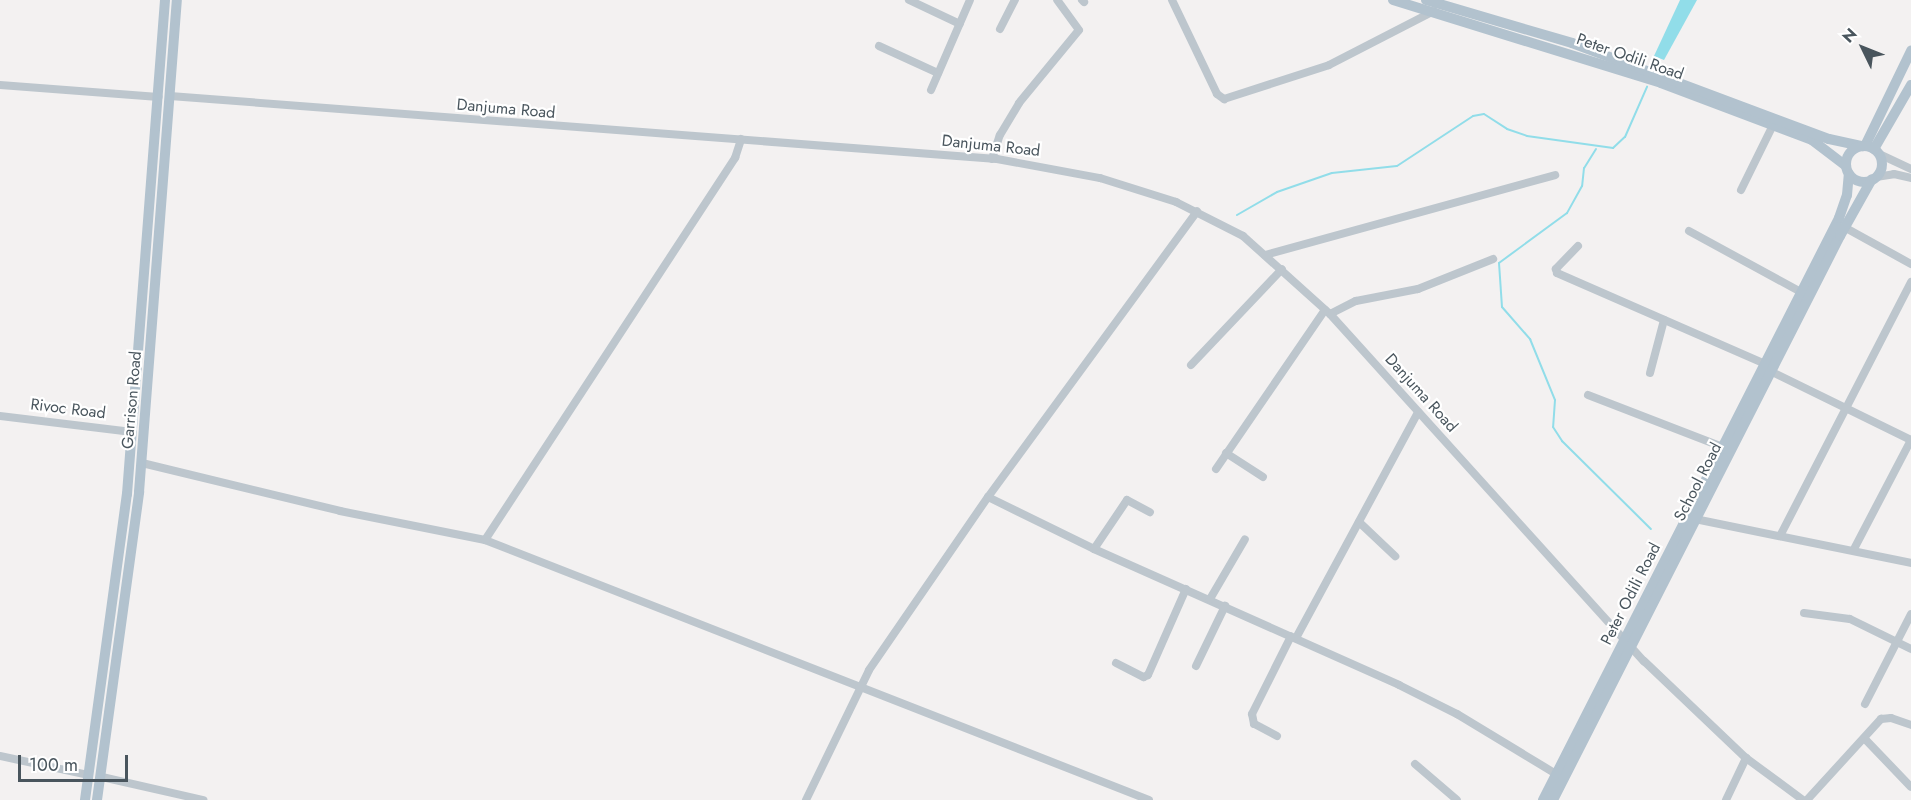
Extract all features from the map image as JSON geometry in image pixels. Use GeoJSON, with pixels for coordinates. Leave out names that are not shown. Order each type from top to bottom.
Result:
{"type":"FeatureCollection","features":[{"type":"Feature","properties":{"kind":"main road","name":"Garrison Road"},"geometry":{"type":"LineString","coordinates":[[97,800],[102,777],[142,464],[164,96],[165,0]]}},
{"type":"Feature","properties":{"kind":"main road","name":"Garrison Road"},"geometry":{"type":"LineString","coordinates":[[85,800],[120,560],[164,96],[177,0]]}},
{"type":"Feature","properties":{"kind":"main road","name":"Peter Odili Road"},"geometry":{"type":"LineString","coordinates":[[1393,0],[1439,5],[1596,51],[1829,139],[1870,149]]}},
{"type":"Feature","properties":{"kind":"main road","name":"Peter Odili Road"},"geometry":{"type":"LineString","coordinates":[[1426,0],[1773,125],[1822,146],[1847,170],[1844,205],[1766,367],[1722,447],[1628,641],[1544,800]]}},
{"type":"Feature","properties":{"kind":"main road"},"geometry":{"type":"LineString","coordinates":[[1870,149],[1911,51]]}},
{"type":"Feature","properties":{"kind":"main road"},"geometry":{"type":"LineString","coordinates":[[1870,149],[1881,166],[1874,178],[1859,181],[1847,170],[1848,154],[1870,149],[1911,85]]}},
{"type":"Feature","properties":{"kind":"main road","name":"School Road"},"geometry":{"type":"LineString","coordinates":[[1553,800],[1628,641],[1695,519],[1766,367],[1874,178]]}},
{"type":"Feature","properties":{"kind":"street"},"geometry":{"type":"LineString","coordinates":[[909,0],[960,24]]}},
{"type":"Feature","properties":{"kind":"street"},"geometry":{"type":"LineString","coordinates":[[931,90],[970,0]]}},
{"type":"Feature","properties":{"kind":"street"},"geometry":{"type":"LineString","coordinates":[[1000,29],[1015,0]]}},
{"type":"Feature","properties":{"kind":"street"},"geometry":{"type":"LineString","coordinates":[[992,159],[1000,135],[1019,103],[1079,30],[1057,0]]}},
{"type":"Feature","properties":{"kind":"street"},"geometry":{"type":"LineString","coordinates":[[1173,0],[1217,94],[1224,99],[1329,65],[1439,5]]}},
{"type":"Feature","properties":{"kind":"street"},"geometry":{"type":"LineString","coordinates":[[879,46],[938,73]]}},
{"type":"Feature","properties":{"kind":"street","name":"Danjuma Road"},"geometry":{"type":"LineString","coordinates":[[0,85],[164,96],[598,132],[741,139],[992,159],[1100,178],[1197,211],[1244,236],[1327,312],[1628,641],[1746,758],[1805,800]]}},
{"type":"Feature","properties":{"kind":"street"},"geometry":{"type":"LineString","coordinates":[[1741,190],[1773,125]]}},
{"type":"Feature","properties":{"kind":"street"},"geometry":{"type":"LineString","coordinates":[[485,540],[735,158],[741,139]]}},
{"type":"Feature","properties":{"kind":"street"},"geometry":{"type":"LineString","coordinates":[[1870,149],[1911,170]]}},
{"type":"Feature","properties":{"kind":"street"},"geometry":{"type":"LineString","coordinates":[[1874,178],[1894,174],[1911,178]]}},
{"type":"Feature","properties":{"kind":"street"},"geometry":{"type":"LineString","coordinates":[[1265,255],[1555,175]]}},
{"type":"Feature","properties":{"kind":"street"},"geometry":{"type":"LineString","coordinates":[[806,800],[859,686],[988,497],[1197,211]]}},
{"type":"Feature","properties":{"kind":"street"},"geometry":{"type":"LineString","coordinates":[[1844,227],[1911,264]]}},
{"type":"Feature","properties":{"kind":"street"},"geometry":{"type":"LineString","coordinates":[[1689,231],[1801,292]]}},
{"type":"Feature","properties":{"kind":"street"},"geometry":{"type":"LineString","coordinates":[[1578,246],[1556,270],[1557,273],[1766,367],[1911,440],[1854,549]]}},
{"type":"Feature","properties":{"kind":"street"},"geometry":{"type":"LineString","coordinates":[[1216,468],[1327,312],[1356,301],[1418,289],[1493,259]]}},
{"type":"Feature","properties":{"kind":"street"},"geometry":{"type":"LineString","coordinates":[[1191,365],[1282,269]]}},
{"type":"Feature","properties":{"kind":"street"},"geometry":{"type":"LineString","coordinates":[[1780,537],[1911,282]]}},
{"type":"Feature","properties":{"kind":"street"},"geometry":{"type":"LineString","coordinates":[[1650,373],[1664,320]]}},
{"type":"Feature","properties":{"kind":"street"},"geometry":{"type":"LineString","coordinates":[[1588,395],[1722,447]]}},
{"type":"Feature","properties":{"kind":"street"},"geometry":{"type":"LineString","coordinates":[[1277,736],[1254,724],[1252,714],[1418,412]]}},
{"type":"Feature","properties":{"kind":"street","name":"Rivoc Road"},"geometry":{"type":"LineString","coordinates":[[0,416],[132,432]]}},
{"type":"Feature","properties":{"kind":"street"},"geometry":{"type":"LineString","coordinates":[[1226,453],[1263,477]]}},
{"type":"Feature","properties":{"kind":"street"},"geometry":{"type":"LineString","coordinates":[[142,464],[340,511],[485,540],[1149,800]]}},
{"type":"Feature","properties":{"kind":"street"},"geometry":{"type":"LineString","coordinates":[[988,497],[1094,549],[1226,606],[1457,714],[1556,774]]}},
{"type":"Feature","properties":{"kind":"street"},"geometry":{"type":"LineString","coordinates":[[1094,549],[1127,500],[1150,512]]}},
{"type":"Feature","properties":{"kind":"street"},"geometry":{"type":"LineString","coordinates":[[1695,519],[1780,537],[1854,549],[1911,563]]}},
{"type":"Feature","properties":{"kind":"street"},"geometry":{"type":"LineString","coordinates":[[1359,522],[1395,556]]}},
{"type":"Feature","properties":{"kind":"street"},"geometry":{"type":"LineString","coordinates":[[1210,599],[1245,539]]}},
{"type":"Feature","properties":{"kind":"street"},"geometry":{"type":"LineString","coordinates":[[1116,663],[1144,677],[1148,675],[1186,589]]}},
{"type":"Feature","properties":{"kind":"street"},"geometry":{"type":"LineString","coordinates":[[1197,666],[1226,606]]}},
{"type":"Feature","properties":{"kind":"street"},"geometry":{"type":"LineString","coordinates":[[1804,613],[1850,619],[1897,640],[1911,649]]}},
{"type":"Feature","properties":{"kind":"street"},"geometry":{"type":"LineString","coordinates":[[1865,704],[1911,614]]}},
{"type":"Feature","properties":{"kind":"street"},"geometry":{"type":"LineString","coordinates":[[1805,800],[1865,739],[1881,719],[1891,718],[1911,725]]}},
{"type":"Feature","properties":{"kind":"street"},"geometry":{"type":"LineString","coordinates":[[1865,739],[1911,787]]}},
{"type":"Feature","properties":{"kind":"street"},"geometry":{"type":"LineString","coordinates":[[0,756],[89,775]]}},
{"type":"Feature","properties":{"kind":"street"},"geometry":{"type":"LineString","coordinates":[[1726,800],[1746,758]]}},
{"type":"Feature","properties":{"kind":"street"},"geometry":{"type":"LineString","coordinates":[[1414,764],[1457,800]]}},
{"type":"Feature","properties":{"kind":"street"},"geometry":{"type":"LineString","coordinates":[[102,777],[203,800]]}},
{"type":"Feature","properties":{"kind":"water"},"geometry":{"type":"Polygon","coordinates":[[[1680,0],[1697,0],[1664,60],[1654,56],[1680,0]]]}},
{"type":"Feature","properties":{"kind":"waterway"},"geometry":{"type":"LineString","coordinates":[[1237,215],[1277,192],[1332,173],[1397,166],[1473,116],[1484,114],[1507,129],[1527,136],[1613,148],[1625,137],[1647,87]]}},
{"type":"Feature","properties":{"kind":"waterway"},"geometry":{"type":"LineString","coordinates":[[1596,149],[1584,168],[1582,186],[1567,213],[1499,263],[1502,307],[1530,339],[1555,400],[1553,427],[1562,441],[1651,529]]}}]}
